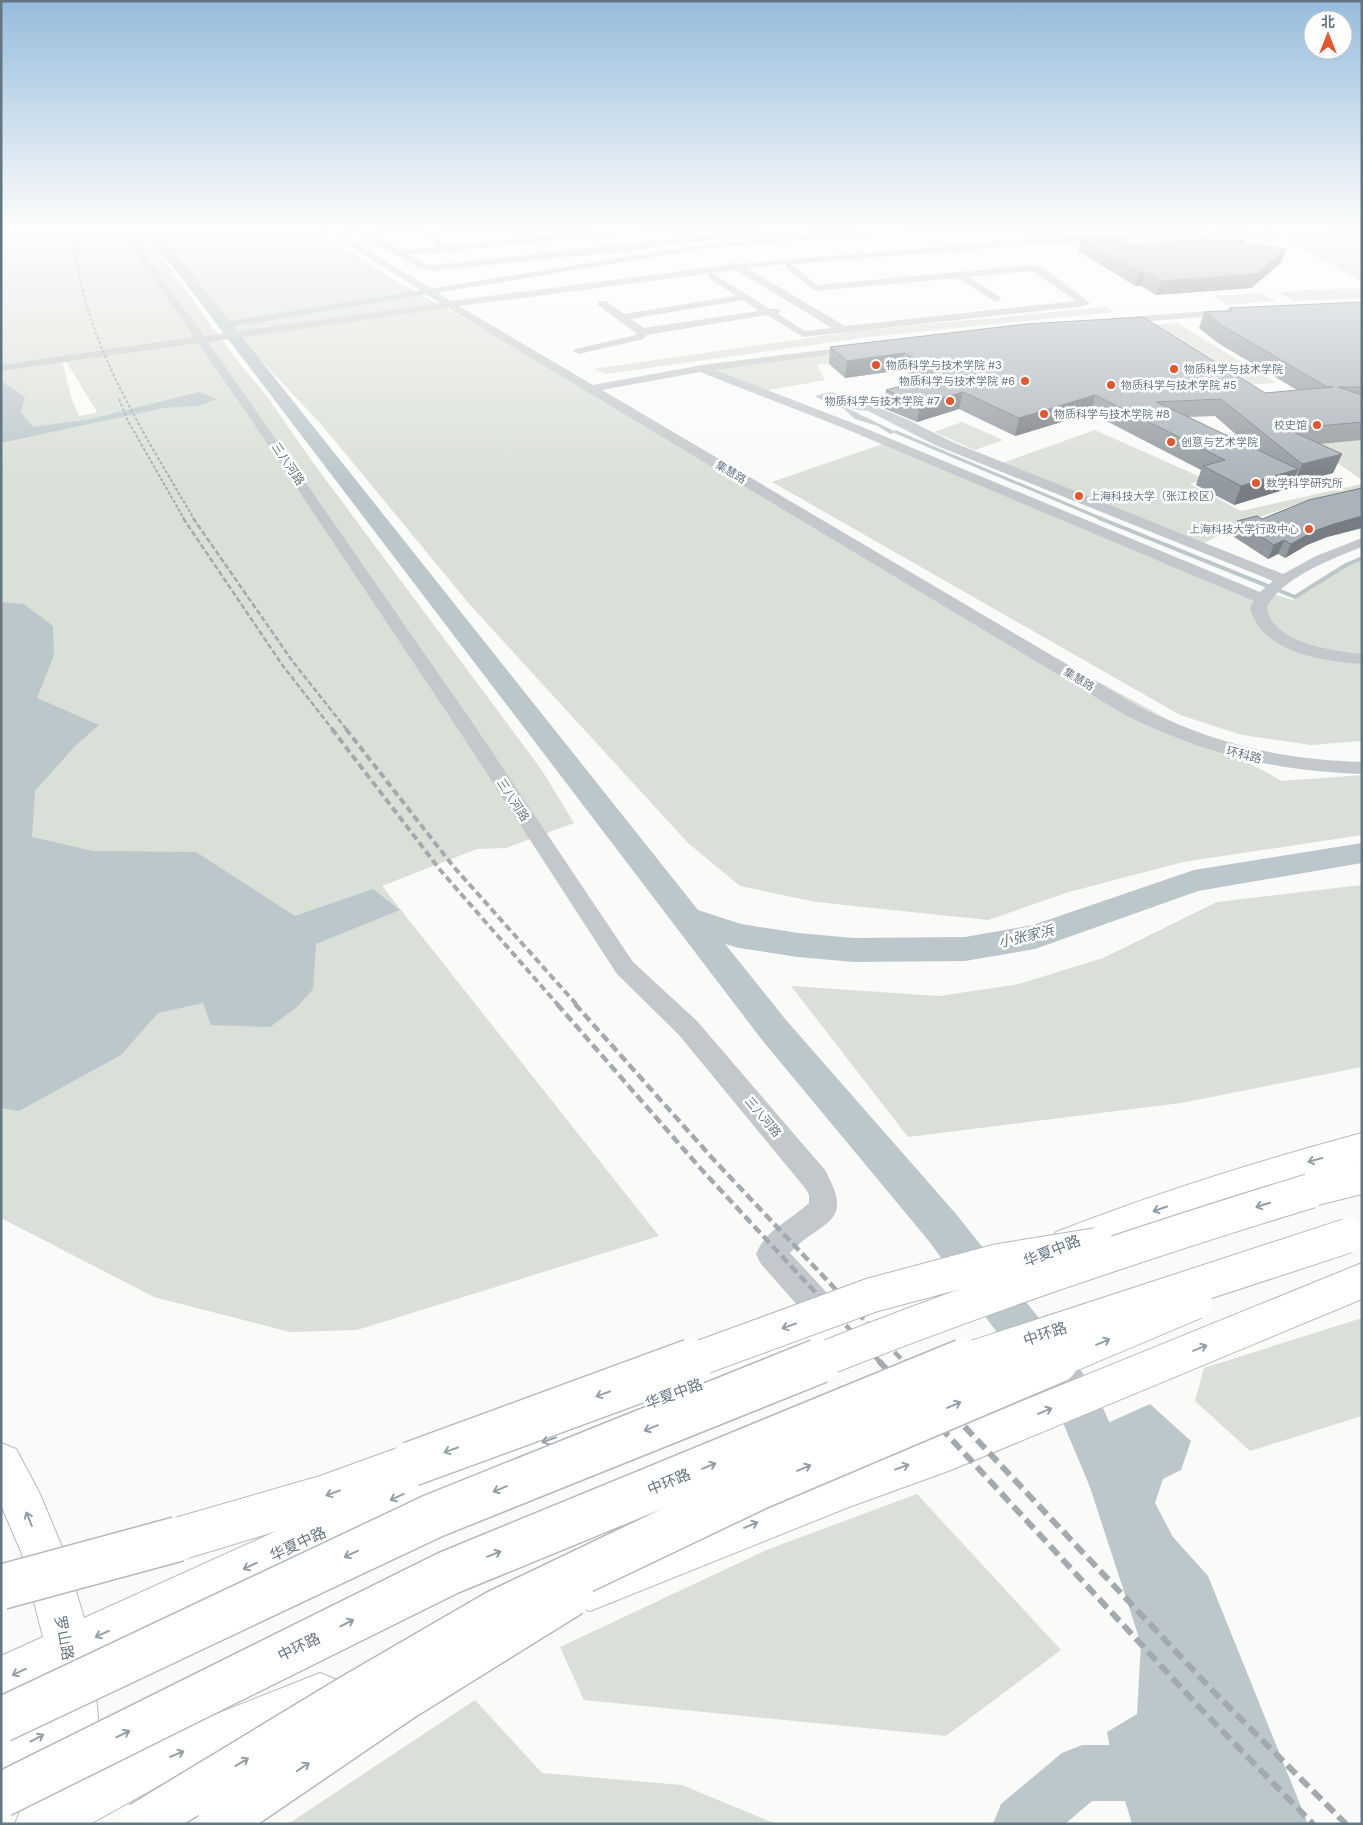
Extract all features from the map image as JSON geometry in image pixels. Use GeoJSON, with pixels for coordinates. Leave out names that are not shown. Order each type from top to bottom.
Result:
{"type":"FeatureCollection","features":[{"type":"Feature","properties":{"kind":"main road","name":"华夏中路"},"geometry":{"type":"LineString","coordinates":[[1,1680],[405,1494],[923,1302],[1135,1218],[1258,1176],[1362,1148]]}},
{"type":"Feature","properties":{"kind":"main road"},"geometry":{"type":"LineString","coordinates":[[1,1720],[433,1516],[926,1318],[1175,1232],[1362,1178]]}},
{"type":"Feature","properties":{"kind":"main road"},"geometry":{"type":"LineString","coordinates":[[1,1587],[220,1529],[320,1497],[872,1295],[999,1262],[1175,1232]]}},
{"type":"Feature","properties":{"kind":"main road"},"geometry":{"type":"LineString","coordinates":[[141,1824],[354,1695],[497,1612],[759,1488],[1354,1234]]}},
{"type":"Feature","properties":{"kind":"main road","name":"中环路"},"geometry":{"type":"LineString","coordinates":[[1,1795],[448,1573],[969,1359],[1354,1234]]}},
{"type":"Feature","properties":{"kind":"main road"},"geometry":{"type":"LineString","coordinates":[[66,1817],[148,1765],[849,1486],[1000,1430],[1362,1281]]}},
{"type":"Feature","properties":{"kind":"main road","name":"罗山路"},"geometry":{"type":"LineString","coordinates":[[1,1464],[16,1488],[48,1565],[68,1650],[73,1719],[66,1817]]}},
{"type":"Feature","properties":{"kind":"main road"},"geometry":{"type":"LineString","coordinates":[[219,1824],[428,1683],[612,1569],[759,1488]]}},
{"type":"Feature","properties":{"kind":"main road"},"geometry":{"type":"LineString","coordinates":[[1,1567],[92,1556],[178,1539]]}},
{"type":"Feature","properties":{"kind":"main road"},"geometry":{"type":"LineString","coordinates":[[1,1757],[73,1719]]}},
{"type":"Feature","properties":{"kind":"street","name":"三八河路"},"geometry":{"type":"LineString","coordinates":[[185,315],[462,721],[625,968],[688,1028],[815,1179],[823,1194],[822,1208],[812,1220],[784,1237],[771,1254],[842,1331]]}},
{"type":"Feature","properties":{"kind":"street"},"geometry":{"type":"LineString","coordinates":[[1,368],[328,315]]}},
{"type":"Feature","properties":{"kind":"street"},"geometry":{"type":"LineString","coordinates":[[1,362],[201,337],[259,332],[345,315]]}},
{"type":"Feature","properties":{"kind":"street","name":"集慧路"},"geometry":{"type":"LineString","coordinates":[[474,315],[1138,709]]}},
{"type":"Feature","properties":{"kind":"street","name":"集慧路"},"geometry":{"type":"LineString","coordinates":[[474,315],[1138,709]]}},
{"type":"Feature","properties":{"kind":"street"},"geometry":{"type":"LineString","coordinates":[[620,315],[642,332],[749,315]]}},
{"type":"Feature","properties":{"kind":"street"},"geometry":{"type":"LineString","coordinates":[[623,317],[634,315]]}},
{"type":"Feature","properties":{"kind":"street"},"geometry":{"type":"LineString","coordinates":[[774,315],[803,334],[842,328],[975,315]]}},
{"type":"Feature","properties":{"kind":"street"},"geometry":{"type":"LineString","coordinates":[[596,388],[702,368],[867,346],[842,328],[819,315]]}},
{"type":"Feature","properties":{"kind":"street"},"geometry":{"type":"LineString","coordinates":[[1104,322],[1193,315]]}},
{"type":"Feature","properties":{"kind":"street"},"geometry":{"type":"LineString","coordinates":[[579,351],[640,337],[642,332]]}},
{"type":"Feature","properties":{"kind":"street"},"geometry":{"type":"LineString","coordinates":[[702,368],[861,431],[1172,563],[1274,589]]}},
{"type":"Feature","properties":{"kind":"street"},"geometry":{"type":"LineString","coordinates":[[856,406],[871,408],[940,442],[1274,589]]}},
{"type":"Feature","properties":{"kind":"street"},"geometry":{"type":"LineString","coordinates":[[1362,542],[1306,565],[1274,589],[1259,605],[1259,611],[1269,629],[1293,643],[1328,654],[1362,659]]}},
{"type":"Feature","properties":{"kind":"street","name":"环科路"},"geometry":{"type":"LineString","coordinates":[[1138,709],[1216,740],[1261,752],[1316,759],[1362,760]]}},
{"type":"Feature","properties":{"kind":"street","name":"环科路"},"geometry":{"type":"LineString","coordinates":[[1138,709],[1170,730],[1204,743],[1261,760],[1320,768],[1362,768]]}},
{"type":"Feature","properties":{"kind":"shaded area"},"geometry":{"type":"Polygon","coordinates":[[[1,315],[204,315],[236,359],[266,395],[314,464],[541,769],[574,823],[506,848],[477,849],[382,886],[659,1236],[357,1330],[290,1332],[154,1297],[1,1218],[1,315]],[[60,351],[71,397],[79,416],[96,413],[60,351]]]}},
{"type":"Feature","properties":{"kind":"shaded area"},"geometry":{"type":"Polygon","coordinates":[[[218,315],[458,315],[564,373],[947,600],[1282,781],[1362,775],[1362,835],[1183,862],[1069,892],[988,920],[816,902],[740,886],[688,843],[471,606],[321,424],[218,315]]]}},
{"type":"Feature","properties":{"kind":"shaded area"},"geometry":{"type":"Polygon","coordinates":[[[1020,315],[1084,315],[869,337],[606,374],[594,369],[856,331],[1020,315]]]}},
{"type":"Feature","properties":{"kind":"shaded area"},"geometry":{"type":"Polygon","coordinates":[[[1133,323],[817,365],[825,380],[763,391],[710,369],[825,354],[1133,323]]]}},
{"type":"Feature","properties":{"kind":"shaded area"},"geometry":{"type":"Polygon","coordinates":[[[1177,323],[1276,383],[1228,386],[1142,326],[1177,323]]]}},
{"type":"Feature","properties":{"kind":"shaded area"},"geometry":{"type":"Polygon","coordinates":[[[1,381],[25,397],[21,412],[33,427],[91,419],[199,392],[217,399],[198,406],[163,408],[1,443],[1,381]]]}},
{"type":"Feature","properties":{"kind":"shaded area"},"geometry":{"type":"Polygon","coordinates":[[[829,392],[846,395],[851,400],[846,402],[849,409],[896,432],[890,434],[878,426],[855,419],[843,408],[826,407],[825,402],[815,396],[829,392]]]}},
{"type":"Feature","properties":{"kind":"shaded area"},"geometry":{"type":"Polygon","coordinates":[[[1252,404],[1362,432],[1362,480],[1349,471],[1252,404]]]}},
{"type":"Feature","properties":{"kind":"shaded area"},"geometry":{"type":"Polygon","coordinates":[[[962,422],[1003,440],[975,450],[934,432],[962,422]]]}},
{"type":"Feature","properties":{"kind":"shaded area"},"geometry":{"type":"Polygon","coordinates":[[[1095,430],[1205,479],[1190,484],[1241,511],[1362,484],[1362,489],[1297,504],[1246,522],[1200,545],[999,464],[1095,430]]]}},
{"type":"Feature","properties":{"kind":"shaded area"},"geometry":{"type":"Polygon","coordinates":[[[888,442],[1264,599],[1269,593],[1293,600],[1346,565],[1362,558],[1362,741],[1311,745],[1242,735],[1180,715],[772,482],[888,442]]]}},
{"type":"Feature","properties":{"kind":"shaded area"},"geometry":{"type":"Polygon","coordinates":[[[1,602],[24,604],[53,626],[54,655],[37,698],[99,725],[74,747],[35,791],[32,837],[93,851],[196,852],[295,916],[373,889],[400,910],[316,944],[313,989],[297,1007],[270,1027],[211,1025],[203,1003],[158,1013],[121,1055],[19,1111],[1,1108],[1,602]]]}},
{"type":"Feature","properties":{"kind":"shaded area"},"geometry":{"type":"Polygon","coordinates":[[[1362,885],[1362,1067],[1181,1103],[908,1137],[791,986],[939,996],[1019,984],[1103,958],[1217,902],[1362,885]]]}},
{"type":"Feature","properties":{"kind":"shaded area"},"geometry":{"type":"Polygon","coordinates":[[[1362,1318],[1362,1416],[1250,1451],[1195,1401],[1204,1368],[1362,1318]]]}},
{"type":"Feature","properties":{"kind":"shaded area"},"geometry":{"type":"Polygon","coordinates":[[[1150,1404],[1191,1441],[1181,1470],[1163,1479],[1155,1503],[1173,1537],[1208,1576],[1308,1824],[1132,1824],[1111,1753],[1107,1732],[1137,1714],[1141,1644],[1074,1438],[1150,1404]]]}},
{"type":"Feature","properties":{"kind":"shaded area"},"geometry":{"type":"Polygon","coordinates":[[[917,1494],[1061,1650],[946,1736],[584,1700],[560,1647],[769,1549],[917,1494]]]}},
{"type":"Feature","properties":{"kind":"shaded area"},"geometry":{"type":"Polygon","coordinates":[[[475,1700],[542,1773],[682,1785],[776,1824],[288,1824],[475,1700]]]}},
{"type":"Feature","properties":{"kind":"building"},"geometry":{"type":"Polygon","coordinates":[[[1208,315],[1362,315],[1362,387],[1338,387],[1362,395],[1362,422],[1287,429],[1342,454],[1302,464],[1221,399],[1156,402],[1298,469],[1241,486],[1203,466],[1225,460],[1095,395],[1019,418],[963,392],[920,404],[886,390],[948,374],[904,353],[847,361],[830,347],[1026,324],[1143,317],[1265,393],[1333,387],[1327,387],[1223,326],[1208,315]]]}},
{"type":"Feature","properties":{"kind":"building"},"geometry":{"type":"Polygon","coordinates":[[[1362,488],[1362,516],[1314,531],[1291,544],[1284,540],[1274,545],[1237,521],[1257,516],[1262,519],[1309,500],[1362,488]]]}},
{"type":"Feature","properties":{"kind":"waterway"},"geometry":{"type":"LineString","coordinates":[[217,315],[686,917]]}},
{"type":"Feature","properties":{"kind":"waterway"},"geometry":{"type":"LineString","coordinates":[[224,325],[284,315]]}},
{"type":"Feature","properties":{"kind":"waterway"},"geometry":{"type":"LineString","coordinates":[[896,432],[1102,519]]}},
{"type":"Feature","properties":{"kind":"waterway"},"geometry":{"type":"LineString","coordinates":[[1099,518],[1295,597],[1346,565],[1362,558]]}},
{"type":"Feature","properties":{"kind":"waterway","name":"小张家浜"},"geometry":{"type":"LineString","coordinates":[[686,917],[739,936],[798,945],[854,950],[910,951],[965,949],[1035,937],[1194,881],[1362,853]]}},
{"type":"Feature","properties":{"kind":"waterway"},"geometry":{"type":"LineString","coordinates":[[686,917],[774,1030],[942,1227],[1077,1402],[1107,1470]]}},
{"type":"Feature","properties":{"kind":"waterway"},"geometry":{"type":"LineString","coordinates":[[1021,1824],[1082,1773],[1159,1773]]}},
{"type":"Feature","properties":{"kind":"railway"},"geometry":{"type":"LineString","coordinates":[[89,315],[99,342],[128,403],[194,519]]}},
{"type":"Feature","properties":{"kind":"railway"},"geometry":{"type":"LineString","coordinates":[[119,399],[128,421],[184,519]]}},
{"type":"Feature","properties":{"kind":"railway"},"geometry":{"type":"LineString","coordinates":[[183,518],[283,666],[333,730]]}},
{"type":"Feature","properties":{"kind":"railway"},"geometry":{"type":"LineString","coordinates":[[193,518],[293,662],[347,730]]}},
{"type":"Feature","properties":{"kind":"railway"},"geometry":{"type":"LineString","coordinates":[[332,729],[441,871],[558,1005]]}},
{"type":"Feature","properties":{"kind":"railway"},"geometry":{"type":"LineString","coordinates":[[346,729],[453,866],[577,1005]]}},
{"type":"Feature","properties":{"kind":"railway"},"geometry":{"type":"LineString","coordinates":[[557,1004],[701,1169],[880,1362]]}},
{"type":"Feature","properties":{"kind":"railway"},"geometry":{"type":"LineString","coordinates":[[575,1004],[714,1160],[904,1362]]}},
{"type":"Feature","properties":{"kind":"railway"},"geometry":{"type":"LineString","coordinates":[[879,1361],[1200,1708],[1313,1824]]}},
{"type":"Feature","properties":{"kind":"railway"},"geometry":{"type":"LineString","coordinates":[[903,1361],[1212,1690],[1346,1824]]}},
{"type":"Feature","properties":{"kind":"place","name":"物质科学与技术学院 #3"},"geometry":{"type":"Point","coordinates":[876,365]}},
{"type":"Feature","properties":{"kind":"place","name":"物质科学与技术学院"},"geometry":{"type":"Point","coordinates":[1174,369]}},
{"type":"Feature","properties":{"kind":"place","name":"物质科学与技术学院 #6"},"geometry":{"type":"Point","coordinates":[1025,381]}},
{"type":"Feature","properties":{"kind":"place","name":"物质科学与技术学院 #5"},"geometry":{"type":"Point","coordinates":[1111,385]}},
{"type":"Feature","properties":{"kind":"place","name":"物质科学与技术学院 #7"},"geometry":{"type":"Point","coordinates":[950,401]}},
{"type":"Feature","properties":{"kind":"place","name":"物质科学与技术学院 #8"},"geometry":{"type":"Point","coordinates":[1044,414]}},
{"type":"Feature","properties":{"kind":"place","name":"校史馆"},"geometry":{"type":"Point","coordinates":[1317,425]}},
{"type":"Feature","properties":{"kind":"place","name":"创意与艺术学院"},"geometry":{"type":"Point","coordinates":[1171,442]}},
{"type":"Feature","properties":{"kind":"place","name":"数学科学研究所"},"geometry":{"type":"Point","coordinates":[1256,483]}},
{"type":"Feature","properties":{"kind":"place","name":"上海科技大学（张江校区）"},"geometry":{"type":"Point","coordinates":[1079,496]}},
{"type":"Feature","properties":{"kind":"place","name":"上海科技大学行政中心"},"geometry":{"type":"Point","coordinates":[1309,529]}}]}
